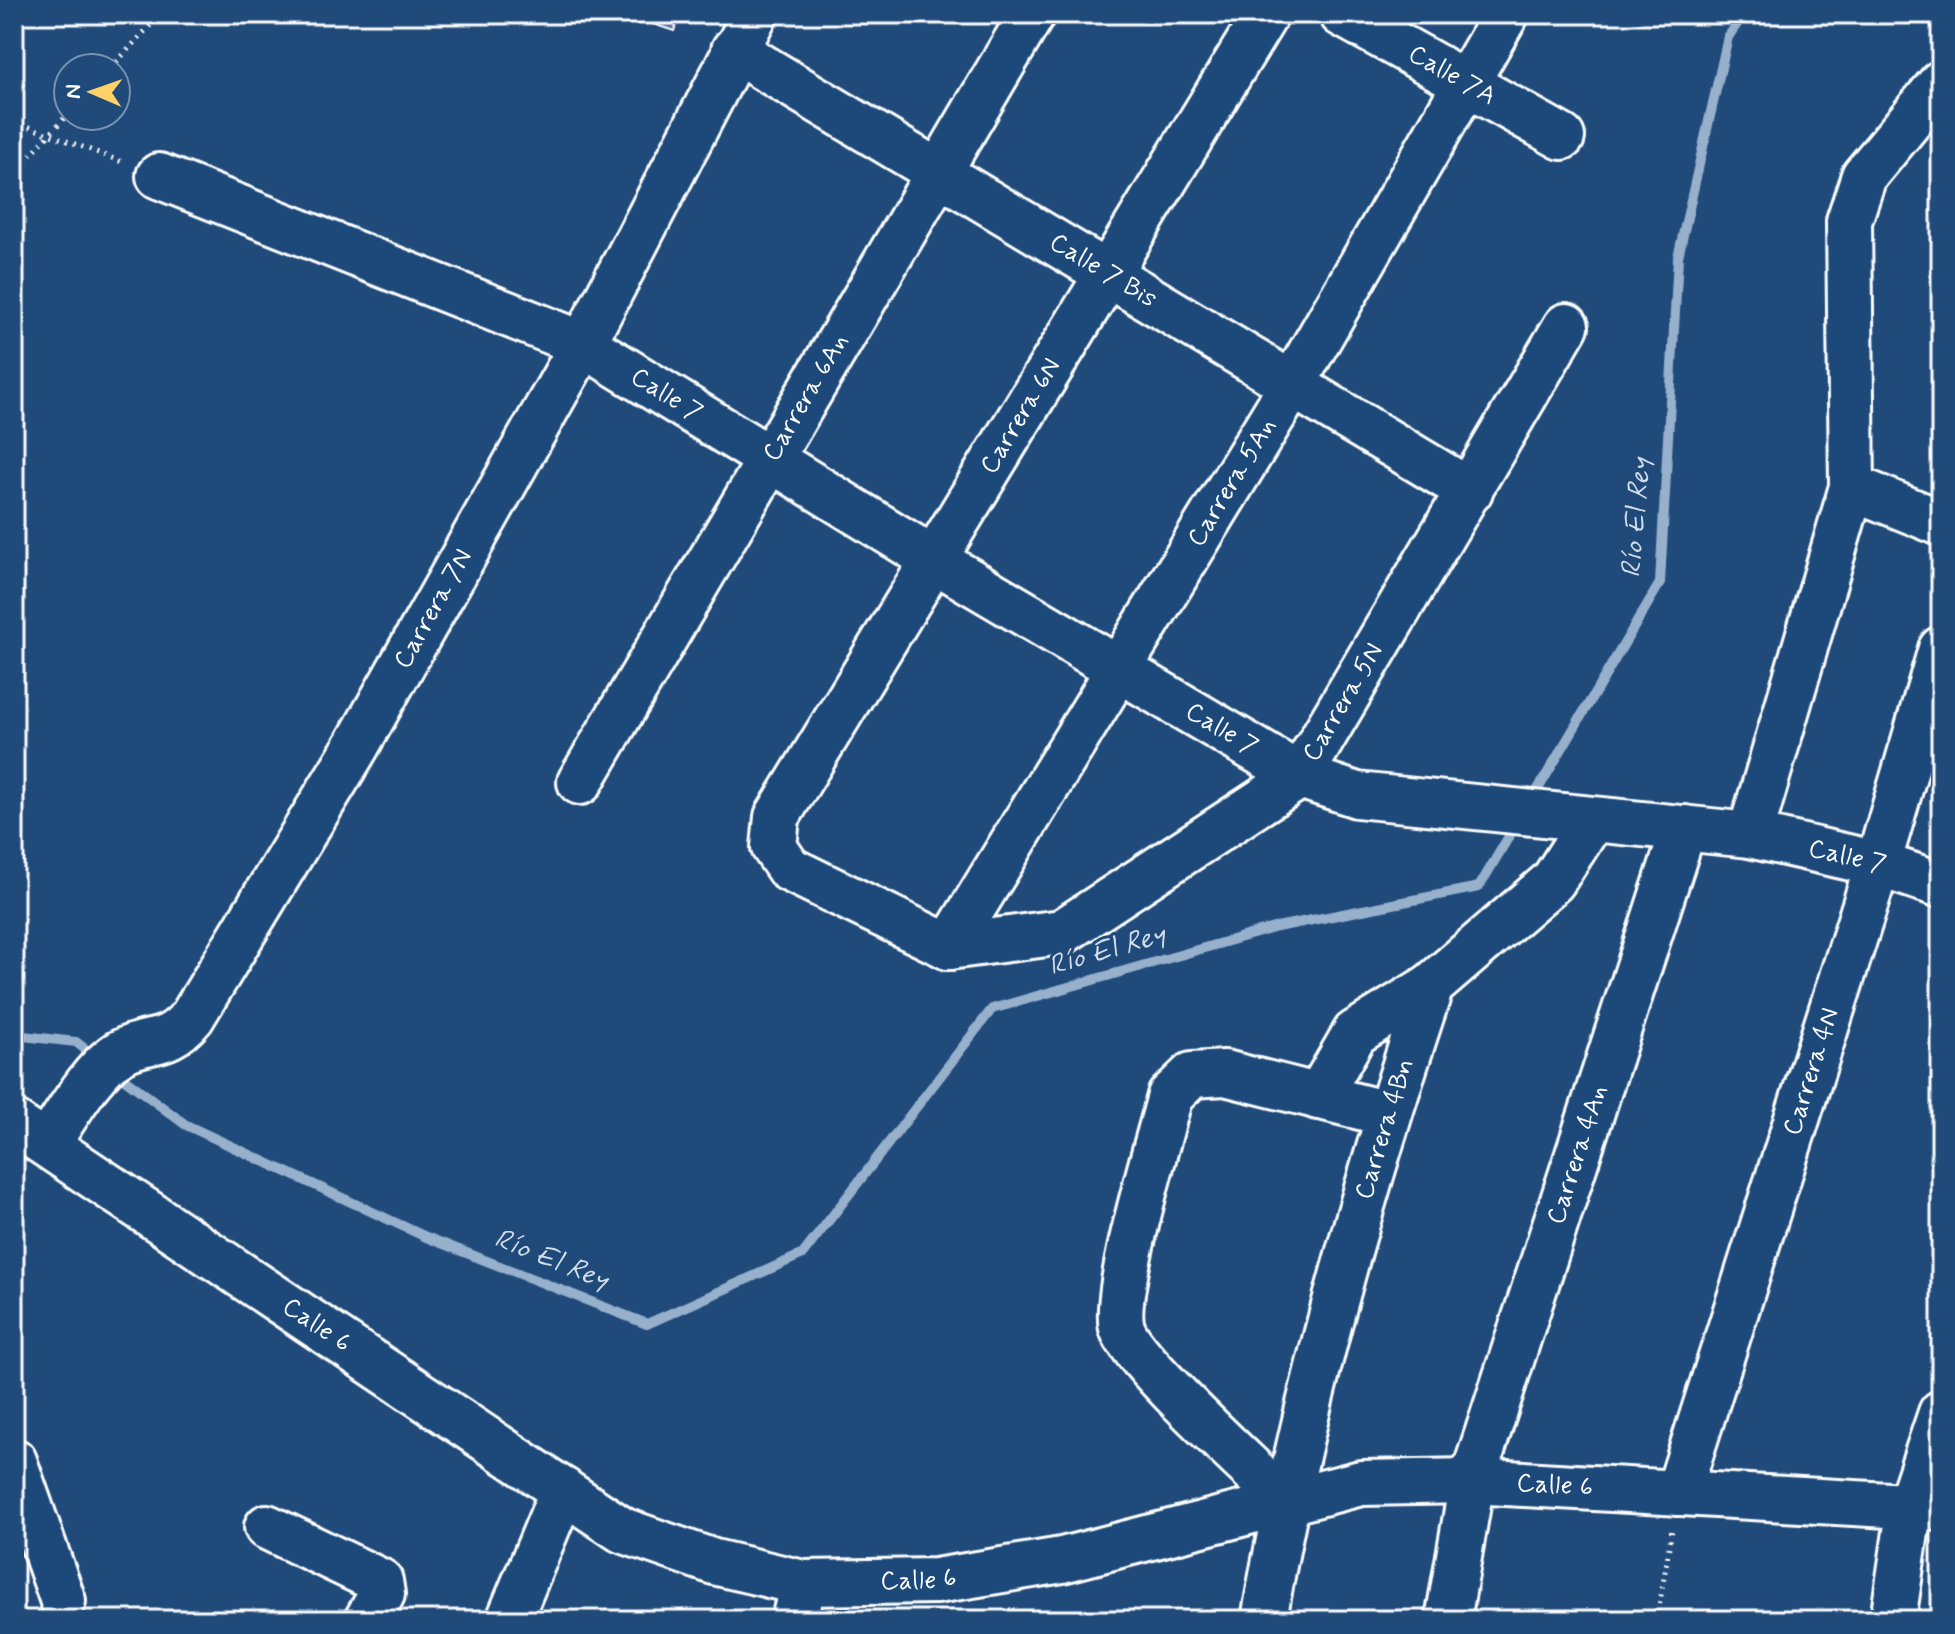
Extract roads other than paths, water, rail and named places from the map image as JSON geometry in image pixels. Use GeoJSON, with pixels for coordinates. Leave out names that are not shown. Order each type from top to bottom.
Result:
{"type":"FeatureCollection","features":[{"type":"Feature","properties":{"kind":"street","name":"Carrera 6An"},"geometry":{"type":"LineString","coordinates":[[580,782],[1032,14]]}},
{"type":"Feature","properties":{"kind":"street","name":"Carrera 6N"},"geometry":{"type":"LineString","coordinates":[[949,947],[789,869],[774,847],[777,817],[936,561],[1266,14]]}},
{"type":"Feature","properties":{"kind":"street","name":"Calle 7A"},"geometry":{"type":"LineString","coordinates":[[1342,14],[1562,137]]}},
{"type":"Feature","properties":{"kind":"street","name":"Carrera 5An"},"geometry":{"type":"LineString","coordinates":[[949,947],[1121,670],[1292,385],[1506,14]]}},
{"type":"Feature","properties":{"kind":"street","name":"Calle 7 Bis"},"geometry":{"type":"LineString","coordinates":[[744,32],[940,174],[1470,491]]}},
{"type":"Feature","properties":{"kind":"street","name":"Carrera 7N"},"geometry":{"type":"LineString","coordinates":[[30,1133],[87,1085],[118,1053],[175,1035],[192,1017],[356,747],[583,344],[744,32]]}},
{"type":"Feature","properties":{"kind":"street"},"geometry":{"type":"LineString","coordinates":[[1750,835],[1852,487],[1849,221],[1864,176],[1941,83]]}},
{"type":"Feature","properties":{"kind":"street","name":"Calle 7"},"geometry":{"type":"LineString","coordinates":[[159,176],[583,344],[936,561],[1300,776],[1357,795],[1750,835],[1878,864],[1941,885]]}},
{"type":"Feature","properties":{"kind":"street","name":"Carrera 5N"},"geometry":{"type":"LineString","coordinates":[[949,947],[1062,932],[1300,776],[1566,326]]}},
{"type":"Feature","properties":{"kind":"street"},"geometry":{"type":"LineString","coordinates":[[1852,487],[1941,523]]}},
{"type":"Feature","properties":{"kind":"street","name":"Carrera 4N"},"geometry":{"type":"LineString","coordinates":[[1678,1493],[1878,864],[1941,649]]}},
{"type":"Feature","properties":{"kind":"street"},"geometry":{"type":"LineString","coordinates":[[1318,1097],[1355,1033],[1431,986],[1553,881],[1572,818]]}},
{"type":"Feature","properties":{"kind":"street","name":"Carrera 4An"},"geometry":{"type":"LineString","coordinates":[[1448,1620],[1472,1481],[1684,828]]}},
{"type":"Feature","properties":{"kind":"street","name":"Carrera 4Bn"},"geometry":{"type":"LineString","coordinates":[[1264,1620],[1285,1501],[1388,1114],[1431,986]]}},
{"type":"Feature","properties":{"kind":"street"},"geometry":{"type":"LineString","coordinates":[[1285,1501],[1141,1358],[1122,1328],[1122,1291],[1170,1096],[1192,1075],[1225,1073],[1388,1114]]}},
{"type":"Feature","properties":{"kind":"street","name":"Calle 6"},"geometry":{"type":"LineString","coordinates":[[30,1133],[622,1530],[714,1562],[799,1601],[1062,1560],[1361,1483],[1472,1481],[1926,1507]]}},
{"type":"Feature","properties":{"kind":"street"},"geometry":{"type":"LineString","coordinates":[[1893,1620],[1926,1507],[1941,1413]]}},
{"type":"Feature","properties":{"kind":"street"},"geometry":{"type":"LineString","coordinates":[[14,1461],[63,1601]]}},
{"type":"Feature","properties":{"kind":"street"},"geometry":{"type":"LineString","coordinates":[[509,1620],[563,1490]]}},
{"type":"Feature","properties":{"kind":"street"},"geometry":{"type":"LineString","coordinates":[[267,1527],[380,1581],[382,1594],[367,1620]]}},
{"type":"Feature","properties":{"kind":"waterway","name":"Río El Rey"},"geometry":{"type":"LineString","coordinates":[[1531,801],[1660,583],[1678,257],[1728,37],[1744,14]]}},
{"type":"Feature","properties":{"kind":"waterway","name":"Río El Rey"},"geometry":{"type":"LineString","coordinates":[[114,1071],[186,1125],[426,1237],[647,1324],[803,1254],[992,1009],[1277,927],[1479,887],[1518,821]]}},
{"type":"Feature","properties":{"kind":"waterway","name":"Río El Rey"},"geometry":{"type":"LineString","coordinates":[[14,1035],[76,1042],[98,1059]]}}]}
